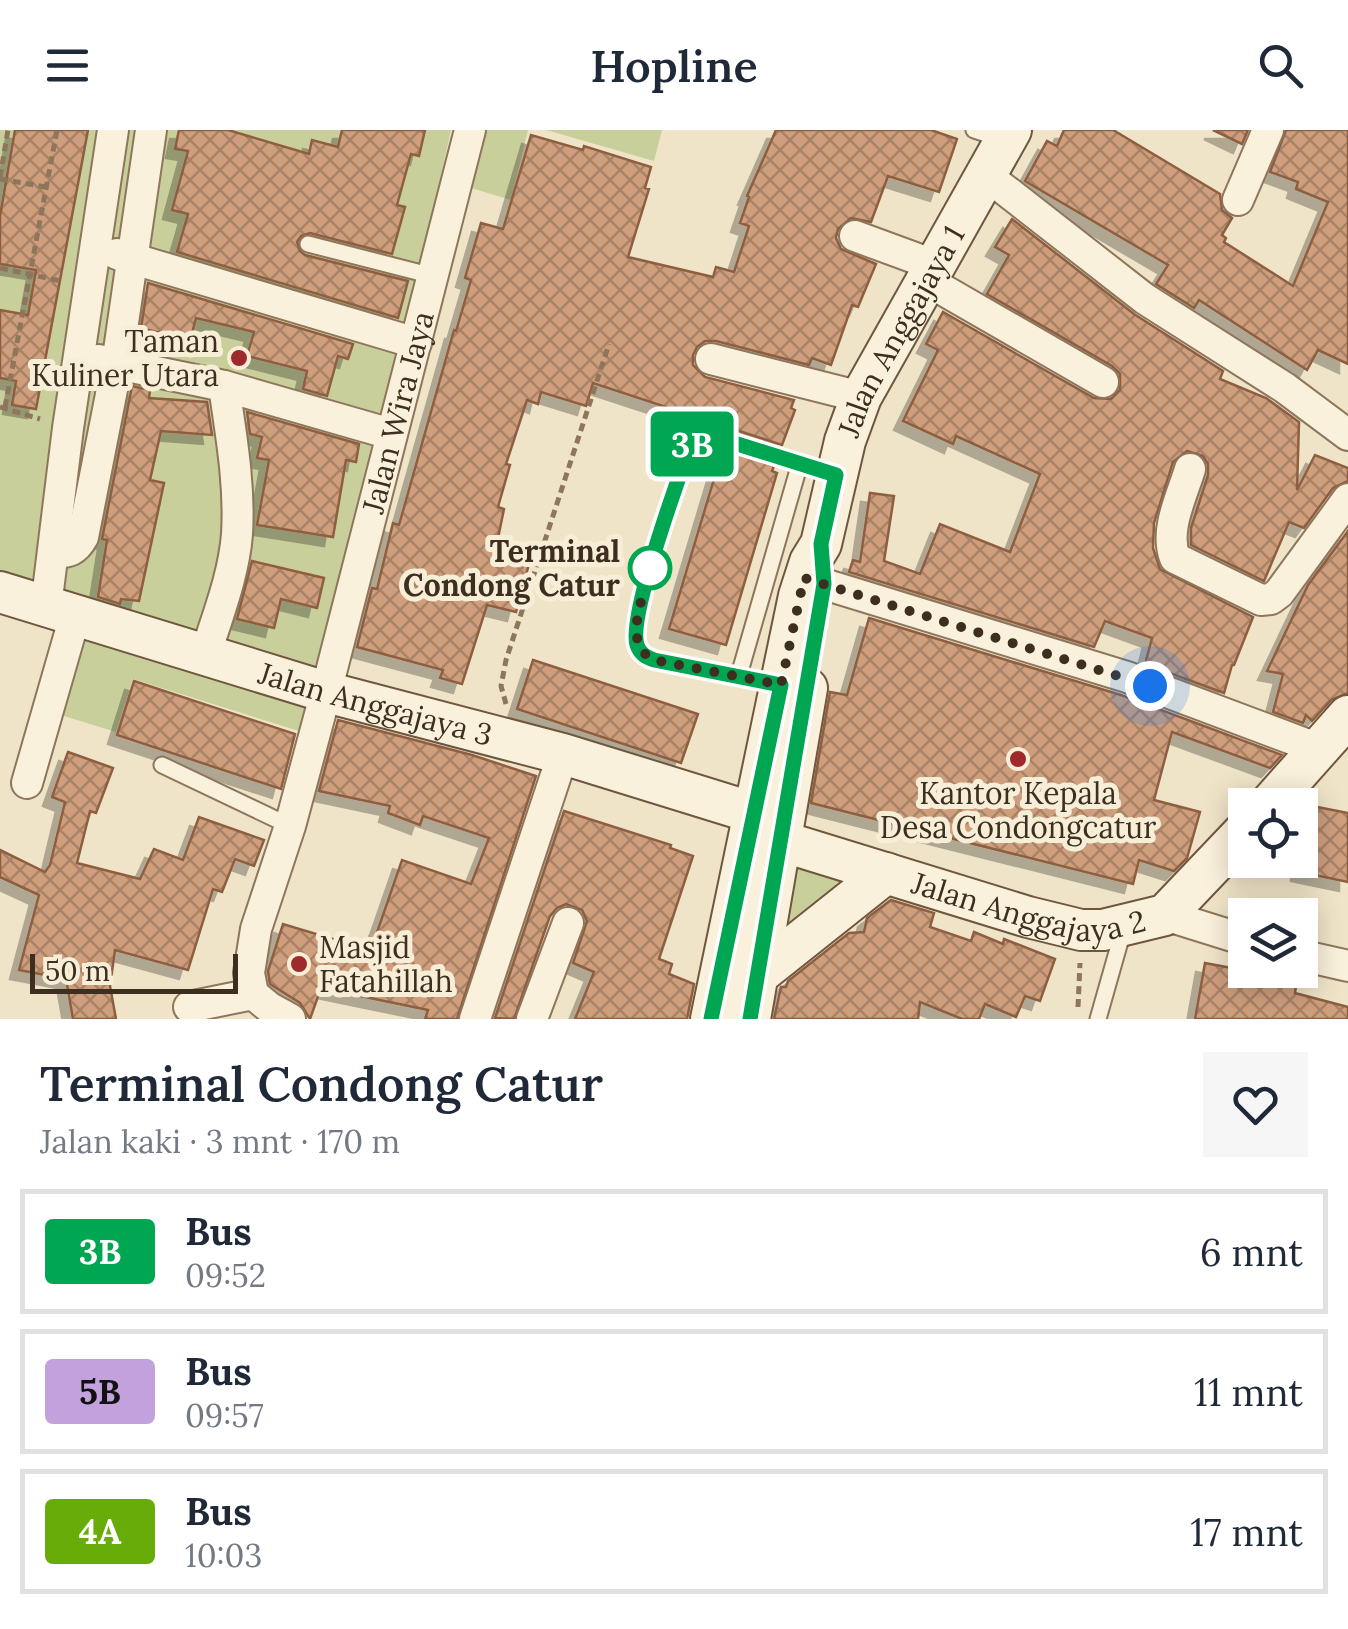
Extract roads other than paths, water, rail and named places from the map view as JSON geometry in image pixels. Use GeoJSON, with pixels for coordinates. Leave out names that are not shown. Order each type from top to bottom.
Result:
{"type":"FeatureCollection","features":[{"type":"Feature","properties":{"kind":"main road","name":"Jalan Anggajaya 1"},"geometry":{"type":"LineString","coordinates":[[711,1019],[768,827],[816,569],[818,469],[930,272],[994,144]]}},
{"type":"Feature","properties":{"kind":"main road","name":"Jalan Anggajaya 1"},"geometry":{"type":"LineString","coordinates":[[750,1019],[758,974],[781,685],[816,569]]}},
{"type":"Feature","properties":{"kind":"main road","name":"Jalan Anggajaya 3"},"geometry":{"type":"LineString","coordinates":[[0,592],[326,692],[563,754],[768,827]]}},
{"type":"Feature","properties":{"kind":"main road"},"geometry":{"type":"LineString","coordinates":[[1284,788],[1347,718]]}},
{"type":"Feature","properties":{"kind":"main road","name":"Jalan Anggajaya 2"},"geometry":{"type":"LineString","coordinates":[[768,827],[886,873],[1081,930],[1124,927],[1164,915],[1228,849]]}},
{"type":"Feature","properties":{"kind":"main road"},"geometry":{"type":"LineString","coordinates":[[758,974],[886,873]]}},
{"type":"Feature","properties":{"kind":"street"},"geometry":{"type":"LineString","coordinates":[[26,783],[60,612],[54,552],[88,286],[114,130]]}},
{"type":"Feature","properties":{"kind":"street"},"geometry":{"type":"LineString","coordinates":[[54,552],[77,548],[83,537],[117,364],[151,130]]}},
{"type":"Feature","properties":{"kind":"street","name":"Jalan Wira Jaya"},"geometry":{"type":"LineString","coordinates":[[253,994],[249,973],[256,928],[290,826],[326,692],[470,130]]}},
{"type":"Feature","properties":{"kind":"street"},"geometry":{"type":"LineString","coordinates":[[1238,200],[1268,130]]}},
{"type":"Feature","properties":{"kind":"street"},"geometry":{"type":"LineString","coordinates":[[994,144],[1146,299],[1285,388],[1348,434]]}},
{"type":"Feature","properties":{"kind":"street"},"geometry":{"type":"LineString","coordinates":[[854,236],[930,272],[1103,382]]}},
{"type":"Feature","properties":{"kind":"street"},"geometry":{"type":"LineString","coordinates":[[94,247],[416,342]]}},
{"type":"Feature","properties":{"kind":"street"},"geometry":{"type":"LineString","coordinates":[[80,356],[224,386],[391,434]]}},
{"type":"Feature","properties":{"kind":"street"},"geometry":{"type":"LineString","coordinates":[[711,360],[862,397]]}},
{"type":"Feature","properties":{"kind":"street"},"geometry":{"type":"LineString","coordinates":[[206,656],[234,558],[237,534],[236,468],[224,386]]}},
{"type":"Feature","properties":{"kind":"street"},"geometry":{"type":"LineString","coordinates":[[1190,469],[1170,540],[1175,558],[1260,600],[1270,600],[1279,592],[1348,499]]}},
{"type":"Feature","properties":{"kind":"street"},"geometry":{"type":"LineString","coordinates":[[816,569],[926,618],[1127,677],[1319,749]]}},
{"type":"Feature","properties":{"kind":"street"},"geometry":{"type":"LineString","coordinates":[[475,1019],[563,754]]}},
{"type":"Feature","properties":{"kind":"street"},"geometry":{"type":"LineString","coordinates":[[1164,915],[1228,935]]}},
{"type":"Feature","properties":{"kind":"street"},"geometry":{"type":"LineString","coordinates":[[532,1019],[568,924]]}},
{"type":"Feature","properties":{"kind":"street"},"geometry":{"type":"LineString","coordinates":[[1318,959],[1348,966]]}},
{"type":"Feature","properties":{"kind":"street"},"geometry":{"type":"LineString","coordinates":[[189,1007],[253,994],[290,1019]]}},
{"type":"Feature","properties":{"kind":"lane"},"geometry":{"type":"LineString","coordinates":[[308,244],[434,276]]}},
{"type":"Feature","properties":{"kind":"lane"},"geometry":{"type":"LineString","coordinates":[[739,675],[818,469],[723,438],[704,436],[690,446],[656,546],[636,628],[639,649],[654,660],[781,685]]}},
{"type":"Feature","properties":{"kind":"lane"},"geometry":{"type":"LineString","coordinates":[[162,765],[290,826]]}},
{"type":"Feature","properties":{"kind":"lane"},"geometry":{"type":"LineString","coordinates":[[1098,1019],[1124,927]]}},
{"type":"Feature","properties":{"kind":"place","name":"Taman Kuliner Utara"},"geometry":{"type":"Point","coordinates":[239,358]}},
{"type":"Feature","properties":{"kind":"place","name":"Terminal Condong Catur"},"geometry":{"type":"Point","coordinates":[650,568]}},
{"type":"Feature","properties":{"kind":"place","name":"Kantor Kepala Desa Condongcatur"},"geometry":{"type":"Point","coordinates":[1018,759]}},
{"type":"Feature","properties":{"kind":"place","name":"Masjid Fatahillah"},"geometry":{"type":"Point","coordinates":[299,964]}}]}
